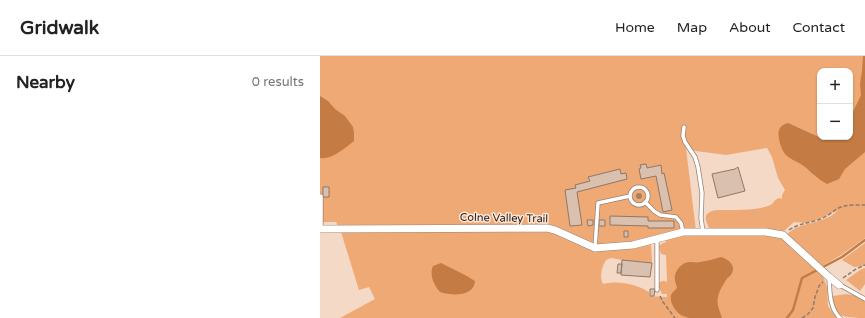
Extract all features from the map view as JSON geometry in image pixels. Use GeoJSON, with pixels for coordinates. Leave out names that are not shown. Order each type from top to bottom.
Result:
{"type":"FeatureCollection","features":[{"type":"Feature","properties":{"kind":"street","name":"Colne Valley Trail"},"geometry":{"type":"LineString","coordinates":[[320,230],[547,228],[555,230],[595,248],[633,245],[684,232],[766,232],[783,235]]}},
{"type":"Feature","properties":{"kind":"street"},"geometry":{"type":"LineString","coordinates":[[783,235],[838,284]]}},
{"type":"Feature","properties":{"kind":"lane"},"geometry":{"type":"LineString","coordinates":[[684,127],[683,136],[685,142],[695,157],[698,167],[702,193],[701,218],[703,232]]}},
{"type":"Feature","properties":{"kind":"lane"},"geometry":{"type":"LineString","coordinates":[[635,188],[643,188],[648,195],[645,202],[640,205],[634,204],[630,196],[632,190],[635,188]]}},
{"type":"Feature","properties":{"kind":"lane"},"geometry":{"type":"LineString","coordinates":[[320,230],[321,196]]}},
{"type":"Feature","properties":{"kind":"lane"},"geometry":{"type":"LineString","coordinates":[[595,248],[598,203],[630,196]]}},
{"type":"Feature","properties":{"kind":"lane"},"geometry":{"type":"LineString","coordinates":[[645,202],[660,215],[676,217],[681,223],[684,232]]}},
{"type":"Feature","properties":{"kind":"lane"},"geometry":{"type":"LineString","coordinates":[[657,239],[657,290]]}},
{"type":"Feature","properties":{"kind":"lane"},"geometry":{"type":"LineString","coordinates":[[827,275],[833,311],[840,318]]}},
{"type":"Feature","properties":{"kind":"lane"},"geometry":{"type":"LineString","coordinates":[[838,284],[865,298]]}},
{"type":"Feature","properties":{"kind":"path"},"geometry":{"type":"LineString","coordinates":[[783,235],[794,227],[829,215],[838,208],[865,206]]}},
{"type":"Feature","properties":{"kind":"path"},"geometry":{"type":"LineString","coordinates":[[838,284],[856,269],[865,266]]}},
{"type":"Feature","properties":{"kind":"path"},"geometry":{"type":"LineString","coordinates":[[802,318],[813,308],[814,297],[819,286],[827,275]]}},
{"type":"Feature","properties":{"kind":"path"},"geometry":{"type":"LineString","coordinates":[[657,290],[663,302],[675,318]]}},
{"type":"Feature","properties":{"kind":"shaded area"},"geometry":{"type":"Polygon","coordinates":[[[320,56],[865,56],[865,238],[822,266],[786,235],[800,226],[823,220],[838,210],[819,219],[805,223],[794,222],[783,232],[761,229],[709,228],[706,217],[711,211],[749,209],[768,206],[778,198],[782,199],[782,195],[785,190],[778,178],[772,157],[767,148],[726,155],[696,151],[686,148],[696,231],[651,243],[652,263],[611,258],[606,260],[601,275],[603,284],[615,282],[627,284],[649,292],[649,296],[667,297],[667,294],[662,294],[659,287],[659,283],[662,281],[667,282],[666,255],[661,254],[659,246],[666,242],[666,240],[684,235],[761,234],[782,237],[823,276],[827,287],[828,306],[837,318],[340,318],[375,299],[369,287],[359,290],[341,232],[336,222],[320,222],[320,56]]]}},
{"type":"Feature","properties":{"kind":"shaded area"},"geometry":{"type":"Polygon","coordinates":[[[863,56],[865,56],[865,152],[845,169],[839,179],[827,184],[803,165],[786,155],[782,150],[779,131],[782,126],[788,123],[817,136],[817,140],[853,140],[853,112],[861,95],[860,84],[863,56]]]}},
{"type":"Feature","properties":{"kind":"shaded area"},"geometry":{"type":"Polygon","coordinates":[[[320,96],[345,116],[353,127],[354,133],[354,141],[338,153],[325,158],[320,158],[320,96]]]}},
{"type":"Feature","properties":{"kind":"shaded area"},"geometry":{"type":"Polygon","coordinates":[[[865,243],[865,266],[854,267],[842,260],[865,243]]]}},
{"type":"Feature","properties":{"kind":"shaded area"},"geometry":{"type":"Polygon","coordinates":[[[721,257],[729,261],[733,267],[732,274],[720,290],[718,297],[718,305],[722,318],[689,318],[681,315],[676,311],[671,301],[671,294],[677,288],[675,277],[677,270],[687,262],[708,261],[721,257]]]}},
{"type":"Feature","properties":{"kind":"shaded area"},"geometry":{"type":"Polygon","coordinates":[[[441,263],[475,281],[471,290],[461,294],[440,292],[434,283],[432,269],[433,266],[441,263]]]}},
{"type":"Feature","properties":{"kind":"shaded area"},"geometry":{"type":"Polygon","coordinates":[[[865,268],[865,284],[860,291],[846,280],[865,268]]]}},
{"type":"Feature","properties":{"kind":"shaded area"},"geometry":{"type":"Polygon","coordinates":[[[846,294],[859,296],[865,302],[865,318],[852,318],[838,313],[835,309],[833,296],[846,294]]]}},
{"type":"Feature","properties":{"kind":"building"},"geometry":{"type":"Polygon","coordinates":[[[646,164],[647,168],[661,165],[672,210],[663,212],[656,176],[641,179],[639,169],[641,168],[640,165],[646,164]]]}},
{"type":"Feature","properties":{"kind":"building"},"geometry":{"type":"Polygon","coordinates":[[[738,167],[745,191],[718,198],[712,174],[738,167]]]}},
{"type":"Feature","properties":{"kind":"building"},"geometry":{"type":"Polygon","coordinates":[[[620,169],[621,174],[626,173],[627,179],[577,192],[582,225],[570,226],[565,190],[576,188],[575,185],[590,181],[588,177],[620,169]]]}},
{"type":"Feature","properties":{"kind":"building"},"geometry":{"type":"Polygon","coordinates":[[[323,187],[329,187],[329,197],[323,197],[323,187]]]}},
{"type":"Feature","properties":{"kind":"building"},"geometry":{"type":"Polygon","coordinates":[[[610,216],[648,217],[648,221],[674,221],[674,228],[648,228],[648,226],[610,225],[610,216]]]}},
{"type":"Feature","properties":{"kind":"building"},"geometry":{"type":"Polygon","coordinates":[[[587,220],[593,220],[593,225],[588,226],[587,220]]]}},
{"type":"Feature","properties":{"kind":"building"},"geometry":{"type":"Polygon","coordinates":[[[599,220],[605,220],[605,226],[599,226],[599,220]]]}},
{"type":"Feature","properties":{"kind":"building"},"geometry":{"type":"Polygon","coordinates":[[[624,231],[628,231],[628,237],[624,237],[624,231]]]}},
{"type":"Feature","properties":{"kind":"building"},"geometry":{"type":"Polygon","coordinates":[[[622,260],[652,263],[650,277],[621,275],[622,260]]]}},
{"type":"Feature","properties":{"kind":"building"},"geometry":{"type":"Polygon","coordinates":[[[618,264],[622,264],[621,273],[617,273],[618,264]]]}},
{"type":"Feature","properties":{"kind":"building"},"geometry":{"type":"Polygon","coordinates":[[[650,289],[655,289],[654,296],[650,296],[650,289]]]}},
{"type":"Feature","properties":{"kind":"waterway"},"geometry":{"type":"LineString","coordinates":[[787,318],[793,310],[802,278],[842,257],[865,240]]}}]}
